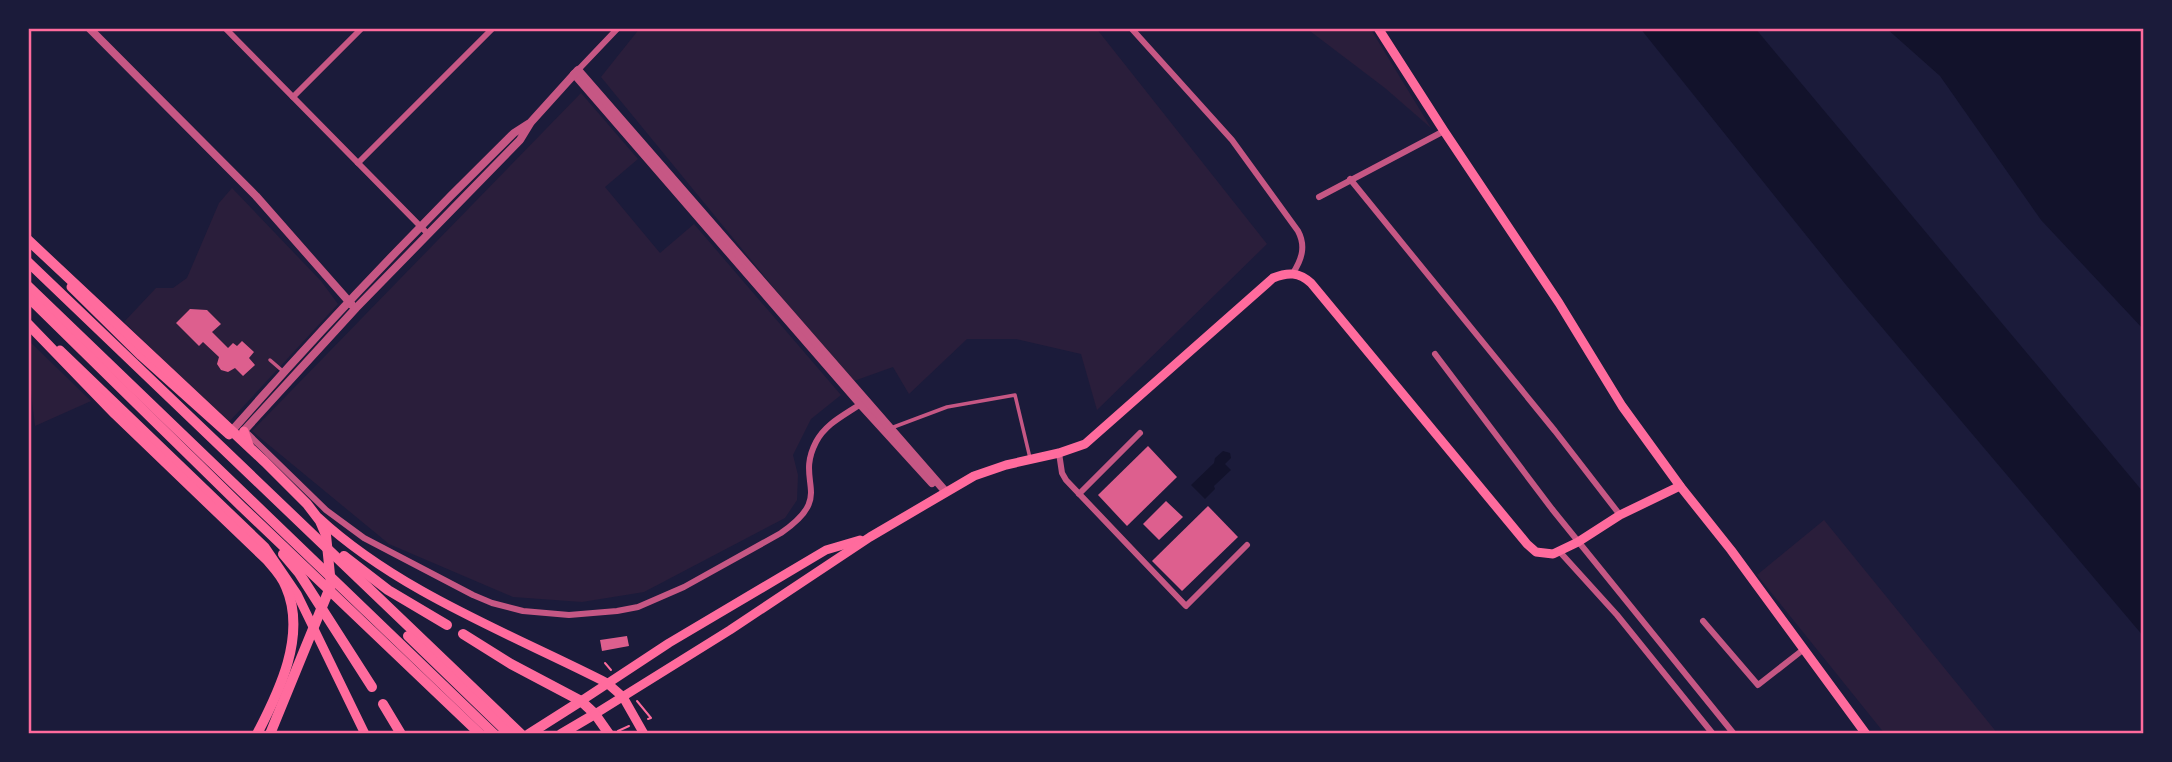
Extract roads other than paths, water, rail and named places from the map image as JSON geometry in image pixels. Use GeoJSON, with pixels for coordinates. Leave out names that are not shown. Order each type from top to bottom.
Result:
{"type":"FeatureCollection","features":[{"type":"Feature","properties":{"kind":"highway"},"geometry":{"type":"LineString","coordinates":[[28,242],[265,463],[307,504],[320,522],[326,535],[331,585],[270,734]]}},
{"type":"Feature","properties":{"kind":"highway"},"geometry":{"type":"LineString","coordinates":[[28,262],[521,734]]}},
{"type":"Feature","properties":{"kind":"highway"},"geometry":{"type":"LineString","coordinates":[[28,270],[509,734]]}},
{"type":"Feature","properties":{"kind":"highway"},"geometry":{"type":"LineString","coordinates":[[28,286],[494,734]]}},
{"type":"Feature","properties":{"kind":"highway"},"geometry":{"type":"LineString","coordinates":[[28,297],[242,507],[480,734]]}},
{"type":"Feature","properties":{"kind":"highway"},"geometry":{"type":"LineString","coordinates":[[28,322],[115,414],[267,560],[287,588],[292,609],[292,650],[271,707],[257,734]]}},
{"type":"Feature","properties":{"kind":"highway"},"geometry":{"type":"LineString","coordinates":[[242,507],[299,573],[372,687]]}},
{"type":"Feature","properties":{"kind":"highway"},"geometry":{"type":"LineString","coordinates":[[303,525],[387,590],[447,625]]}},
{"type":"Feature","properties":{"kind":"highway"},"geometry":{"type":"LineString","coordinates":[[463,634],[511,664],[581,701]]}},
{"type":"Feature","properties":{"kind":"highway"},"geometry":{"type":"LineString","coordinates":[[383,704],[401,734]]}},
{"type":"Feature","properties":{"kind":"highway"},"geometry":{"type":"LineString","coordinates":[[595,714],[610,734]]}},
{"type":"Feature","properties":{"kind":"main road"},"geometry":{"type":"LineString","coordinates":[[1378,28],[1559,303],[1622,406],[1866,734]]}},
{"type":"Feature","properties":{"kind":"main road"},"geometry":{"type":"LineString","coordinates":[[28,242],[141,356],[354,548],[459,609],[607,683],[623,697],[644,734]]}},
{"type":"Feature","properties":{"kind":"main road"},"geometry":{"type":"LineString","coordinates":[[561,734],[730,630],[870,537],[974,476],[1085,444],[1273,278],[1293,273],[1304,276],[1326,301],[1536,552],[1547,555],[1559,551],[1620,515],[1680,486]]}},
{"type":"Feature","properties":{"kind":"main road"},"geometry":{"type":"LineString","coordinates":[[28,322],[265,547],[297,594],[365,734]]}},
{"type":"Feature","properties":{"kind":"main road"},"geometry":{"type":"LineString","coordinates":[[241,428],[252,456]]}},
{"type":"Feature","properties":{"kind":"main road"},"geometry":{"type":"LineString","coordinates":[[529,734],[669,643],[826,550],[870,537]]}},
{"type":"Feature","properties":{"kind":"main road"},"geometry":{"type":"LineString","coordinates":[[581,701],[595,714]]}},
{"type":"Feature","properties":{"kind":"street"},"geometry":{"type":"LineString","coordinates":[[89,28],[256,196],[356,308]]}},
{"type":"Feature","properties":{"kind":"street"},"geometry":{"type":"LineString","coordinates":[[293,97],[362,28]]}},
{"type":"Feature","properties":{"kind":"street"},"geometry":{"type":"LineString","coordinates":[[358,163],[493,28]]}},
{"type":"Feature","properties":{"kind":"street"},"geometry":{"type":"LineString","coordinates":[[232,438],[288,376],[520,140],[531,122],[618,28]]}},
{"type":"Feature","properties":{"kind":"street"},"geometry":{"type":"LineString","coordinates":[[1131,28],[1232,140],[1297,231],[1303,245],[1293,273]]}},
{"type":"Feature","properties":{"kind":"street"},"geometry":{"type":"LineString","coordinates":[[229,29],[427,233]]}},
{"type":"Feature","properties":{"kind":"street"},"geometry":{"type":"LineString","coordinates":[[576,72],[944,493]]}},
{"type":"Feature","properties":{"kind":"street"},"geometry":{"type":"LineString","coordinates":[[288,376],[348,301],[514,134],[531,122]]}},
{"type":"Feature","properties":{"kind":"street"},"geometry":{"type":"LineString","coordinates":[[1319,197],[1444,131]]}},
{"type":"Feature","properties":{"kind":"street"},"geometry":{"type":"LineString","coordinates":[[1350,179],[1620,515]]}},
{"type":"Feature","properties":{"kind":"street"},"geometry":{"type":"LineString","coordinates":[[1435,354],[1578,542],[1734,734]]}},
{"type":"Feature","properties":{"kind":"street"},"geometry":{"type":"LineString","coordinates":[[241,428],[326,510],[385,550],[492,603],[523,611],[569,615],[617,611],[661,598],[797,522],[810,504],[810,456],[817,440],[830,423],[863,402]]}},
{"type":"Feature","properties":{"kind":"street"},"geometry":{"type":"LineString","coordinates":[[863,402],[891,428],[944,493]]}},
{"type":"Feature","properties":{"kind":"street"},"geometry":{"type":"LineString","coordinates":[[1079,494],[1140,433]]}},
{"type":"Feature","properties":{"kind":"street"},"geometry":{"type":"LineString","coordinates":[[1059,453],[1062,473],[1079,494],[1186,606],[1247,545]]}},
{"type":"Feature","properties":{"kind":"street"},"geometry":{"type":"LineString","coordinates":[[1559,551],[1603,598],[1713,734]]}},
{"type":"Feature","properties":{"kind":"street"},"geometry":{"type":"LineString","coordinates":[[1703,621],[1758,685],[1804,649]]}},
{"type":"Feature","properties":{"kind":"lane"},"geometry":{"type":"LineString","coordinates":[[270,360],[288,376]]}},
{"type":"Feature","properties":{"kind":"lane"},"geometry":{"type":"LineString","coordinates":[[891,428],[947,407],[1015,395],[1030,460]]}}]}
